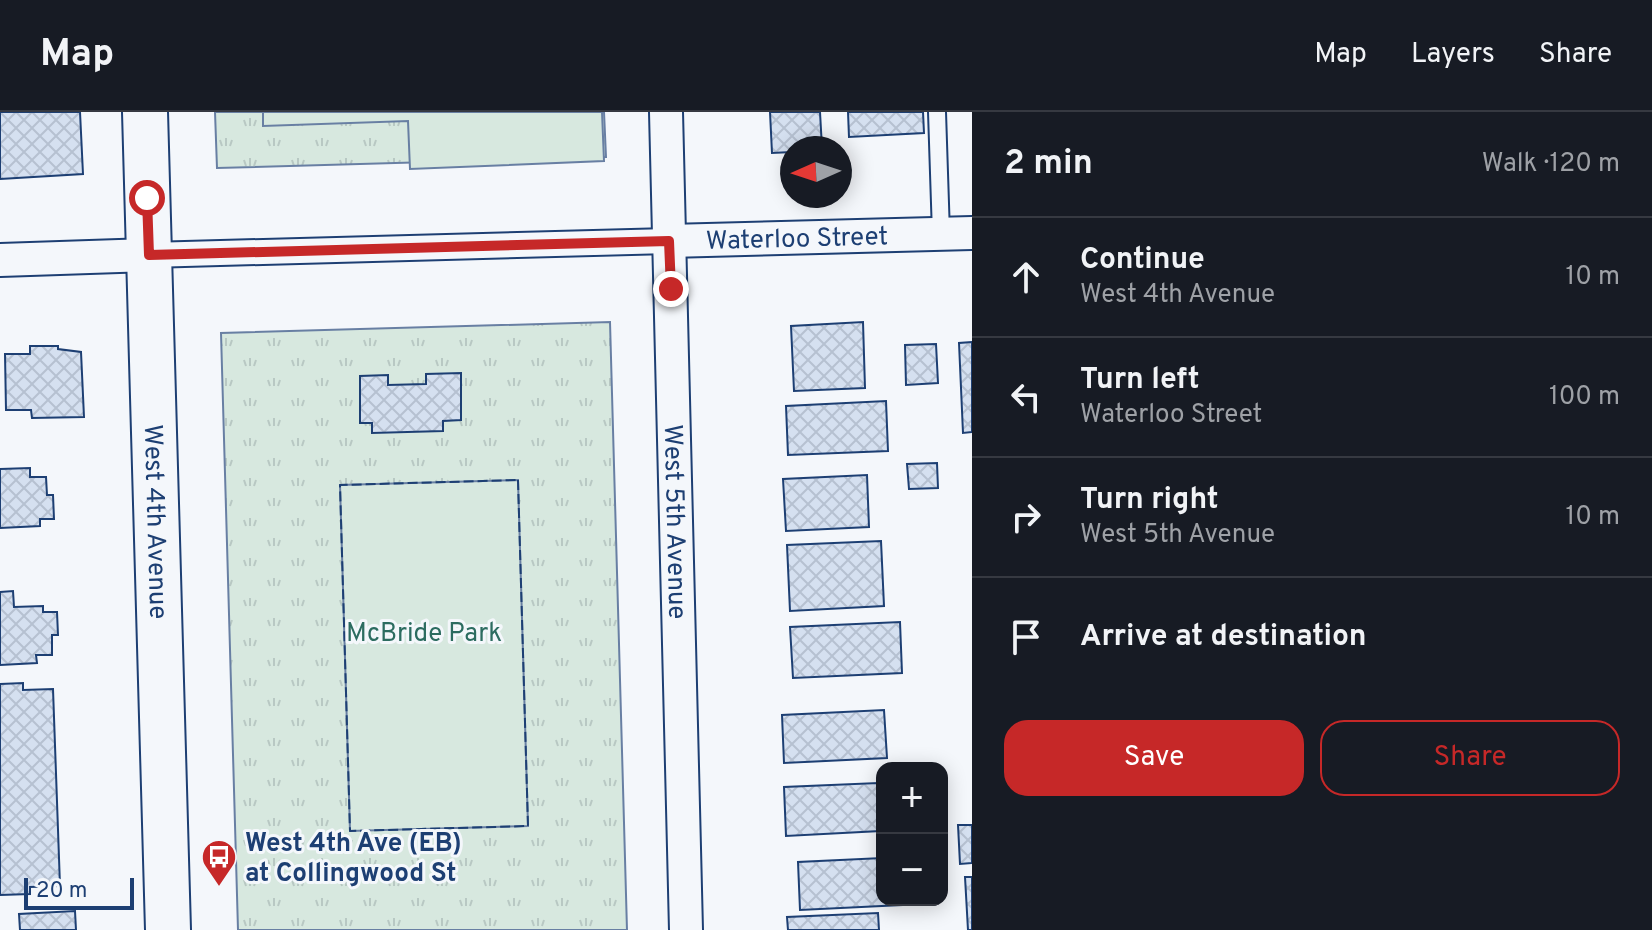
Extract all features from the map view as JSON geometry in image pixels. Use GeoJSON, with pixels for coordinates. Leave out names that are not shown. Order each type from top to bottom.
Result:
{"type":"FeatureCollection","features":[{"type":"Feature","properties":{"kind":"main road","name":"West 4th Avenue"},"geometry":{"type":"LineString","coordinates":[[145,112],[168,930]]}},
{"type":"Feature","properties":{"kind":"street","name":"West 5th Avenue"},"geometry":{"type":"LineString","coordinates":[[666,112],[686,930]]}},
{"type":"Feature","properties":{"kind":"street","name":"Waterloo Street"},"geometry":{"type":"LineString","coordinates":[[0,260],[956,234]]}},
{"type":"Feature","properties":{"kind":"lane"},"geometry":{"type":"LineString","coordinates":[[937,112],[956,234]]}},
{"type":"Feature","properties":{"kind":"green space"},"geometry":{"type":"Polygon","coordinates":[[[215,112],[604,112],[606,157],[217,168],[215,112]]]}},
{"type":"Feature","properties":{"kind":"green space"},"geometry":{"type":"Polygon","coordinates":[[[263,112],[602,112],[604,161],[410,169],[408,121],[263,126],[263,112]]]}},
{"type":"Feature","properties":{"kind":"green space","name":"McBride Park"},"geometry":{"type":"Polygon","coordinates":[[[610,322],[627,930],[238,930],[221,333],[610,322]]]}},
{"type":"Feature","properties":{"kind":"green space"},"geometry":{"type":"Polygon","coordinates":[[[518,480],[528,826],[350,831],[340,485],[518,480]]]}},
{"type":"Feature","properties":{"kind":"building"},"geometry":{"type":"Polygon","coordinates":[[[0,112],[80,112],[83,174],[0,179],[0,112]]]}},
{"type":"Feature","properties":{"kind":"building"},"geometry":{"type":"Polygon","coordinates":[[[770,112],[820,112],[821,136],[780,136],[780,153],[772,153],[770,112]]]}},
{"type":"Feature","properties":{"kind":"building"},"geometry":{"type":"Polygon","coordinates":[[[848,112],[923,112],[924,133],[849,136],[848,112]]]}},
{"type":"Feature","properties":{"kind":"building"},"geometry":{"type":"Polygon","coordinates":[[[863,322],[865,388],[794,391],[791,326],[863,322]]]}},
{"type":"Feature","properties":{"kind":"building"},"geometry":{"type":"Polygon","coordinates":[[[972,342],[972,432],[963,433],[959,343],[972,342]]]}},
{"type":"Feature","properties":{"kind":"building"},"geometry":{"type":"Polygon","coordinates":[[[936,344],[938,383],[906,385],[905,345],[936,344]]]}},
{"type":"Feature","properties":{"kind":"building"},"geometry":{"type":"Polygon","coordinates":[[[30,346],[58,346],[58,349],[81,352],[84,417],[32,418],[31,410],[6,410],[5,354],[30,354],[30,346]]]}},
{"type":"Feature","properties":{"kind":"building"},"geometry":{"type":"Polygon","coordinates":[[[461,373],[461,420],[443,421],[443,431],[372,433],[372,423],[360,423],[360,376],[388,375],[388,385],[426,384],[426,374],[461,373]]]}},
{"type":"Feature","properties":{"kind":"building"},"geometry":{"type":"Polygon","coordinates":[[[886,401],[888,451],[788,455],[786,406],[886,401]]]}},
{"type":"Feature","properties":{"kind":"building"},"geometry":{"type":"Polygon","coordinates":[[[937,463],[938,488],[909,489],[907,464],[937,463]]]}},
{"type":"Feature","properties":{"kind":"building"},"geometry":{"type":"Polygon","coordinates":[[[30,468],[30,477],[46,477],[47,495],[53,495],[54,519],[40,519],[40,526],[0,528],[0,469],[30,468]]]}},
{"type":"Feature","properties":{"kind":"building"},"geometry":{"type":"Polygon","coordinates":[[[867,475],[869,527],[786,531],[783,479],[867,475]]]}},
{"type":"Feature","properties":{"kind":"building"},"geometry":{"type":"Polygon","coordinates":[[[881,541],[884,606],[790,611],[787,545],[881,541]]]}},
{"type":"Feature","properties":{"kind":"building"},"geometry":{"type":"Polygon","coordinates":[[[13,591],[14,607],[43,606],[43,612],[57,612],[58,635],[52,635],[52,655],[36,655],[37,663],[0,665],[0,592],[13,591]]]}},
{"type":"Feature","properties":{"kind":"building"},"geometry":{"type":"Polygon","coordinates":[[[900,622],[902,673],[793,678],[790,627],[900,622]]]}},
{"type":"Feature","properties":{"kind":"building"},"geometry":{"type":"Polygon","coordinates":[[[23,683],[23,690],[53,689],[60,886],[30,887],[30,894],[0,895],[0,684],[23,683]]]}},
{"type":"Feature","properties":{"kind":"building"},"geometry":{"type":"Polygon","coordinates":[[[884,710],[887,758],[784,763],[782,715],[884,710]]]}},
{"type":"Feature","properties":{"kind":"building"},"geometry":{"type":"Polygon","coordinates":[[[876,783],[876,831],[786,836],[784,787],[876,783]]]}},
{"type":"Feature","properties":{"kind":"building"},"geometry":{"type":"Polygon","coordinates":[[[958,825],[972,825],[972,863],[960,864],[958,825]]]}},
{"type":"Feature","properties":{"kind":"building"},"geometry":{"type":"Polygon","coordinates":[[[876,858],[876,906],[882,906],[800,910],[798,862],[876,858]]]}},
{"type":"Feature","properties":{"kind":"building"},"geometry":{"type":"Polygon","coordinates":[[[965,877],[972,877],[972,930],[968,930],[965,877]]]}},
{"type":"Feature","properties":{"kind":"building"},"geometry":{"type":"Polygon","coordinates":[[[75,911],[76,930],[20,930],[19,914],[75,911]]]}},
{"type":"Feature","properties":{"kind":"building"},"geometry":{"type":"Polygon","coordinates":[[[878,913],[879,930],[788,930],[787,917],[878,913]]]}},
{"type":"Feature","properties":{"kind":"fence"},"geometry":{"type":"LineString","coordinates":[[518,480],[528,826],[350,831],[340,485],[518,480]]}},
{"type":"Feature","properties":{"kind":"place","name":"West 4th Ave (EB) at Collingwood St"},"geometry":{"type":"Point","coordinates":[219,888]}},
{"type":"Feature","properties":{"kind":"route"},"geometry":{"type":"LineString","coordinates":[[147,198],[149,255],[669,241],[671,289]]}}]}
